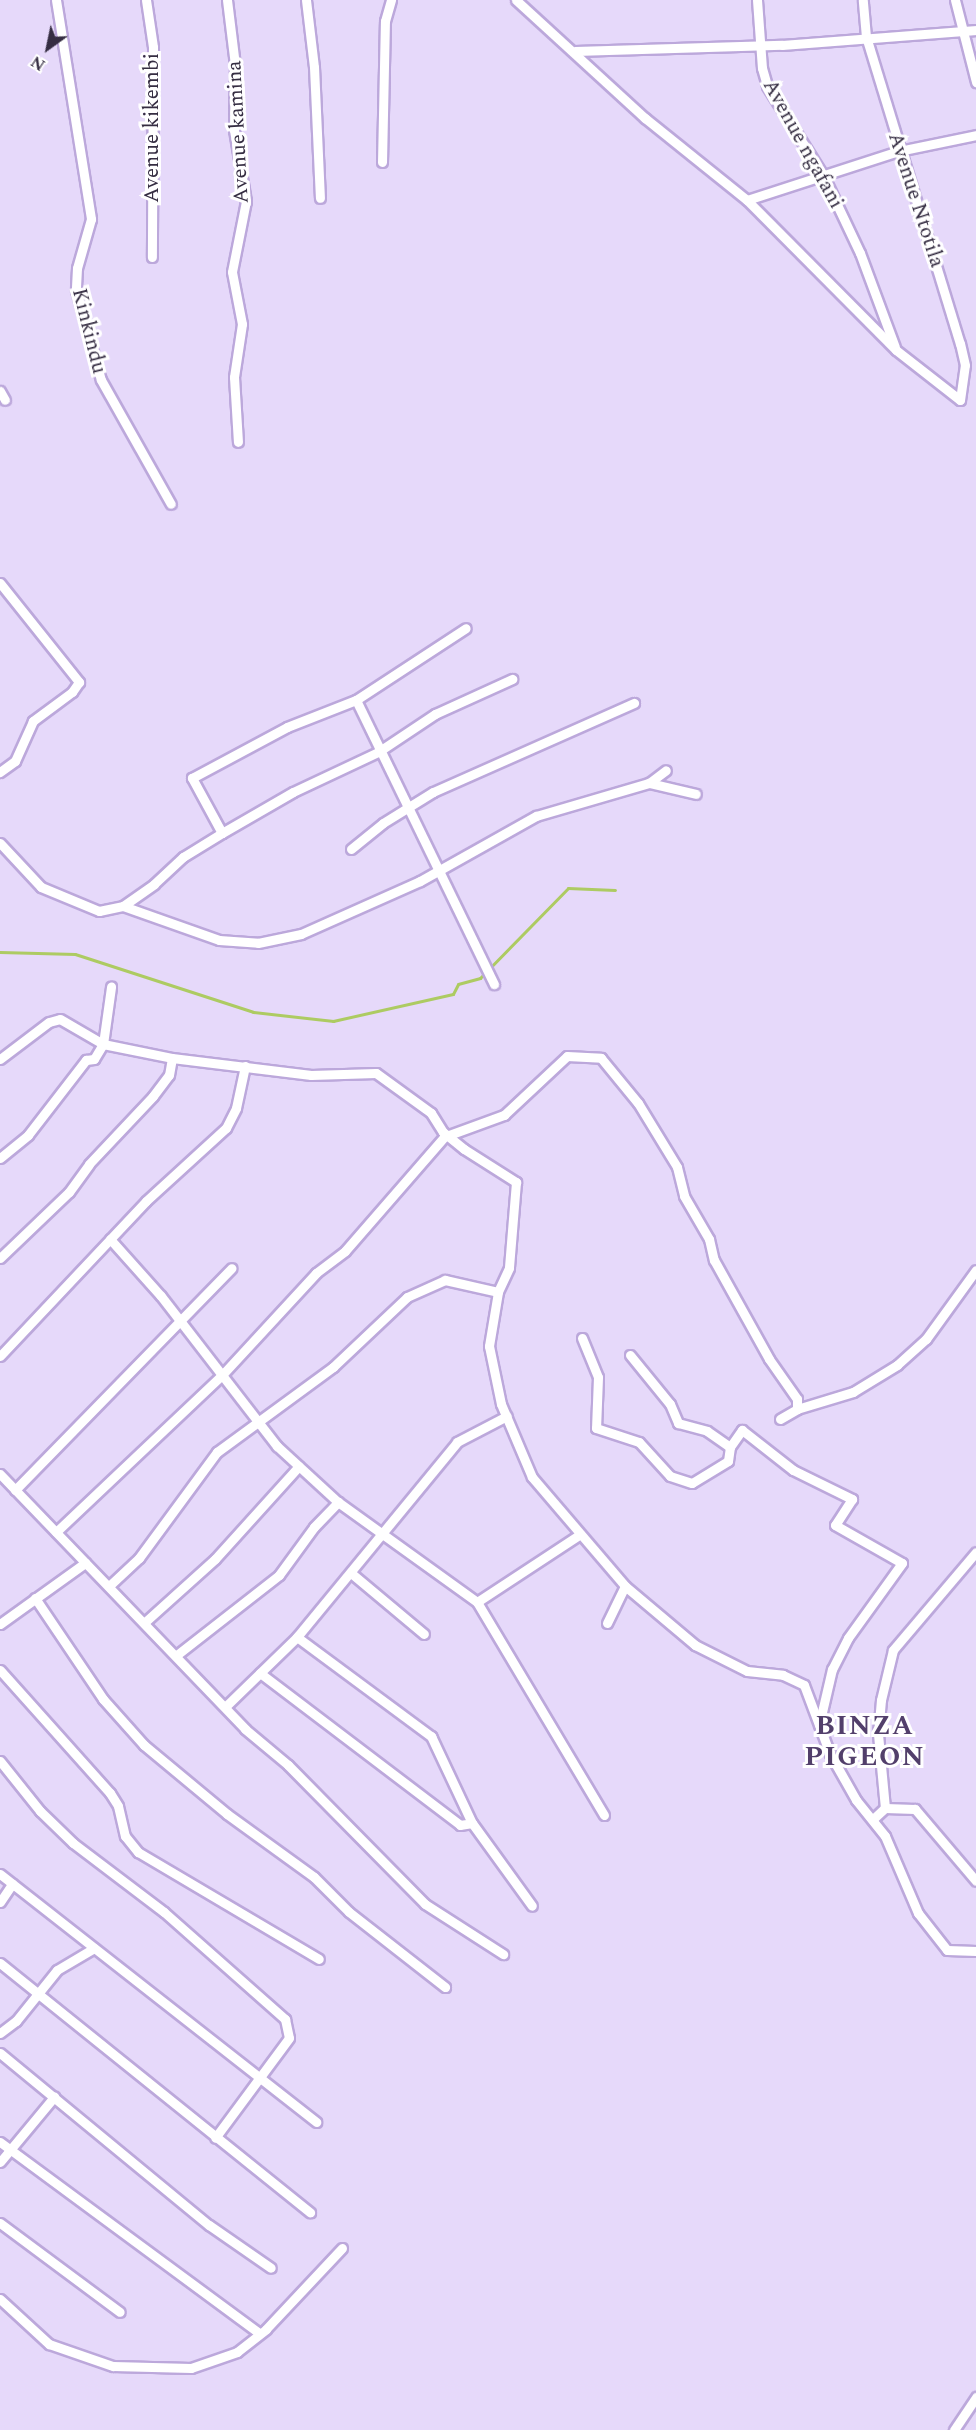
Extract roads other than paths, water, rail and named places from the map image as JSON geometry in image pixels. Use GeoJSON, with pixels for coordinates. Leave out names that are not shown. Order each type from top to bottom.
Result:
{"type":"FeatureCollection","features":[{"type":"Feature","properties":{"kind":"street","name":"Kinkindu"},"geometry":{"type":"LineString","coordinates":[[56,0],[91,219],[76,268],[76,290],[101,381],[171,504]]}},
{"type":"Feature","properties":{"kind":"street","name":"Avenue kikembi"},"geometry":{"type":"LineString","coordinates":[[146,0],[153,47],[152,257]]}},
{"type":"Feature","properties":{"kind":"street","name":"Avenue kamina"},"geometry":{"type":"LineString","coordinates":[[227,0],[235,65],[234,130],[246,201],[232,272],[242,324],[234,377],[238,442]]}},
{"type":"Feature","properties":{"kind":"street"},"geometry":{"type":"LineString","coordinates":[[306,0],[314,67],[320,198]]}},
{"type":"Feature","properties":{"kind":"street"},"geometry":{"type":"LineString","coordinates":[[382,162],[385,21],[391,0]]}},
{"type":"Feature","properties":{"kind":"street"},"geometry":{"type":"LineString","coordinates":[[516,0],[575,51],[645,118],[747,200],[896,350]]}},
{"type":"Feature","properties":{"kind":"street","name":"Avenue ngafani"},"geometry":{"type":"LineString","coordinates":[[757,0],[759,45],[767,87],[824,177],[860,253],[896,350]]}},
{"type":"Feature","properties":{"kind":"street","name":"Avenue Ntotila"},"geometry":{"type":"LineString","coordinates":[[862,0],[866,37],[965,365],[960,400],[896,350]]}},
{"type":"Feature","properties":{"kind":"street"},"geometry":{"type":"LineString","coordinates":[[955,0],[976,82]]}},
{"type":"Feature","properties":{"kind":"street"},"geometry":{"type":"LineString","coordinates":[[575,51],[759,45],[976,30]]}},
{"type":"Feature","properties":{"kind":"street"},"geometry":{"type":"LineString","coordinates":[[747,200],[899,151],[976,135]]}},
{"type":"Feature","properties":{"kind":"street"},"geometry":{"type":"LineString","coordinates":[[0,390],[5,400]]}},
{"type":"Feature","properties":{"kind":"street"},"geometry":{"type":"LineString","coordinates":[[0,583],[79,682],[72,692],[33,721],[15,761],[0,772]]}},
{"type":"Feature","properties":{"kind":"street"},"geometry":{"type":"LineString","coordinates":[[222,832],[192,778],[286,727],[356,700],[466,628]]}},
{"type":"Feature","properties":{"kind":"street"},"geometry":{"type":"LineString","coordinates":[[0,843],[41,887],[99,910],[123,906],[154,884],[183,856],[222,832],[293,792],[378,752],[435,714],[512,679]]}},
{"type":"Feature","properties":{"kind":"street"},"geometry":{"type":"LineString","coordinates":[[356,700],[378,752],[440,869],[494,984]]}},
{"type":"Feature","properties":{"kind":"street"},"geometry":{"type":"LineString","coordinates":[[351,849],[383,823],[475,772],[634,703]]}},
{"type":"Feature","properties":{"kind":"street"},"geometry":{"type":"LineString","coordinates":[[123,906],[219,940],[258,943],[301,934],[336,921],[440,869],[536,816],[649,783],[666,770]]}},
{"type":"Feature","properties":{"kind":"street"},"geometry":{"type":"LineString","coordinates":[[649,783],[696,794]]}},
{"type":"Feature","properties":{"kind":"street"},"geometry":{"type":"LineString","coordinates":[[0,1158],[28,1135],[102,1044],[111,987]]}},
{"type":"Feature","properties":{"kind":"street"},"geometry":{"type":"LineString","coordinates":[[0,1059],[54,1019],[74,1026],[102,1044],[172,1058],[311,1075],[358,1072],[384,1076],[430,1113],[447,1135],[481,1162],[516,1182],[509,1268],[498,1292],[489,1346],[507,1416],[532,1477],[579,1535],[625,1586],[716,1658],[747,1671],[783,1675],[804,1685],[819,1725],[846,1783],[885,1836],[918,1913],[947,1950],[976,1951]]}},
{"type":"Feature","properties":{"kind":"street"},"geometry":{"type":"LineString","coordinates":[[56,1532],[222,1376],[316,1273],[345,1251],[447,1135],[504,1115],[567,1056],[601,1058],[638,1103],[677,1167],[684,1196],[709,1239],[714,1260],[769,1359],[797,1399],[797,1409]]}},
{"type":"Feature","properties":{"kind":"street"},"geometry":{"type":"LineString","coordinates":[[0,1258],[69,1192],[89,1164],[153,1096],[169,1075],[172,1058]]}},
{"type":"Feature","properties":{"kind":"street"},"geometry":{"type":"LineString","coordinates":[[0,1356],[110,1239],[226,1128],[236,1108],[245,1066]]}},
{"type":"Feature","properties":{"kind":"street"},"geometry":{"type":"LineString","coordinates":[[110,1239],[180,1321],[259,1423],[299,1466],[338,1502],[381,1535],[477,1602],[604,1815]]}},
{"type":"Feature","properties":{"kind":"street"},"geometry":{"type":"LineString","coordinates":[[15,1490],[232,1268]]}},
{"type":"Feature","properties":{"kind":"street"},"geometry":{"type":"LineString","coordinates":[[780,1419],[797,1409],[853,1392],[904,1359],[926,1339],[976,1270]]}},
{"type":"Feature","properties":{"kind":"street"},"geometry":{"type":"LineString","coordinates":[[109,1586],[139,1558],[218,1452],[333,1367],[407,1297],[445,1280],[498,1292]]}},
{"type":"Feature","properties":{"kind":"street"},"geometry":{"type":"LineString","coordinates":[[582,1338],[598,1377],[596,1428],[639,1442],[670,1476],[692,1483],[728,1461],[730,1446],[742,1430],[793,1470],[852,1499],[835,1525],[902,1563],[848,1638],[832,1669],[819,1725]]}},
{"type":"Feature","properties":{"kind":"street"},"geometry":{"type":"LineString","coordinates":[[630,1355],[670,1404],[678,1423],[707,1431],[730,1446]]}},
{"type":"Feature","properties":{"kind":"street"},"geometry":{"type":"LineString","coordinates":[[226,1706],[297,1637],[457,1442],[507,1416]]}},
{"type":"Feature","properties":{"kind":"street"},"geometry":{"type":"LineString","coordinates":[[145,1622],[215,1559],[299,1466]]}},
{"type":"Feature","properties":{"kind":"street"},"geometry":{"type":"LineString","coordinates":[[0,1474],[85,1563],[178,1654],[226,1706],[425,1904],[502,1954]]}},
{"type":"Feature","properties":{"kind":"street"},"geometry":{"type":"LineString","coordinates":[[178,1654],[279,1575],[314,1527],[338,1502]]}},
{"type":"Feature","properties":{"kind":"street"},"geometry":{"type":"LineString","coordinates":[[477,1602],[513,1575],[579,1535]]}},
{"type":"Feature","properties":{"kind":"street"},"geometry":{"type":"LineString","coordinates":[[885,1808],[878,1734],[881,1700],[893,1650],[976,1552]]}},
{"type":"Feature","properties":{"kind":"street"},"geometry":{"type":"LineString","coordinates":[[0,1624],[85,1563]]}},
{"type":"Feature","properties":{"kind":"street"},"geometry":{"type":"LineString","coordinates":[[351,1573],[424,1634]]}},
{"type":"Feature","properties":{"kind":"street"},"geometry":{"type":"LineString","coordinates":[[607,1623],[625,1586]]}},
{"type":"Feature","properties":{"kind":"street"},"geometry":{"type":"LineString","coordinates":[[35,1598],[103,1699],[144,1745],[227,1814],[314,1877],[349,1912],[445,1987]]}},
{"type":"Feature","properties":{"kind":"street"},"geometry":{"type":"LineString","coordinates":[[297,1637],[431,1736],[472,1823],[532,1906]]}},
{"type":"Feature","properties":{"kind":"street"},"geometry":{"type":"LineString","coordinates":[[0,1670],[110,1793],[118,1806],[125,1836],[138,1851],[318,1959]]}},
{"type":"Feature","properties":{"kind":"street"},"geometry":{"type":"LineString","coordinates":[[260,1673],[460,1825],[472,1823]]}},
{"type":"Feature","properties":{"kind":"street"},"geometry":{"type":"LineString","coordinates":[[0,1761],[40,1812],[73,1843],[172,1919],[285,2019],[289,2038],[215,2138]]}},
{"type":"Feature","properties":{"kind":"street"},"geometry":{"type":"LineString","coordinates":[[873,1819],[885,1808],[908,1806],[921,1813],[976,1881]]}},
{"type":"Feature","properties":{"kind":"street"},"geometry":{"type":"LineString","coordinates":[[0,1874],[316,2122]]}},
{"type":"Feature","properties":{"kind":"street"},"geometry":{"type":"LineString","coordinates":[[0,1902],[12,1884]]}},
{"type":"Feature","properties":{"kind":"street"},"geometry":{"type":"LineString","coordinates":[[0,2034],[16,2021],[38,1990],[57,1970],[94,1948]]}},
{"type":"Feature","properties":{"kind":"street"},"geometry":{"type":"LineString","coordinates":[[0,1963],[38,1990],[215,2138],[310,2212]]}},
{"type":"Feature","properties":{"kind":"street"},"geometry":{"type":"LineString","coordinates":[[0,2053],[208,2225],[271,2268]]}},
{"type":"Feature","properties":{"kind":"street"},"geometry":{"type":"LineString","coordinates":[[0,2162],[54,2097]]}},
{"type":"Feature","properties":{"kind":"street"},"geometry":{"type":"LineString","coordinates":[[0,2142],[259,2333]]}},
{"type":"Feature","properties":{"kind":"street"},"geometry":{"type":"LineString","coordinates":[[0,2223],[120,2312]]}},
{"type":"Feature","properties":{"kind":"street"},"geometry":{"type":"LineString","coordinates":[[0,2299],[49,2344],[113,2366],[191,2368],[237,2352],[259,2333],[342,2248]]}},
{"type":"Feature","properties":{"kind":"street"},"geometry":{"type":"LineString","coordinates":[[954,2430],[976,2397]]}},
{"type":"Feature","properties":{"kind":"waterway"},"geometry":{"type":"LineString","coordinates":[[0,952],[75,954],[253,1012],[333,1021],[453,994],[458,984],[480,978],[568,888],[615,890]]}},
{"type":"Feature","properties":{"kind":"district","name":"BINZA PIGEON"},"geometry":{"type":"Point","coordinates":[865,1742]}}]}
